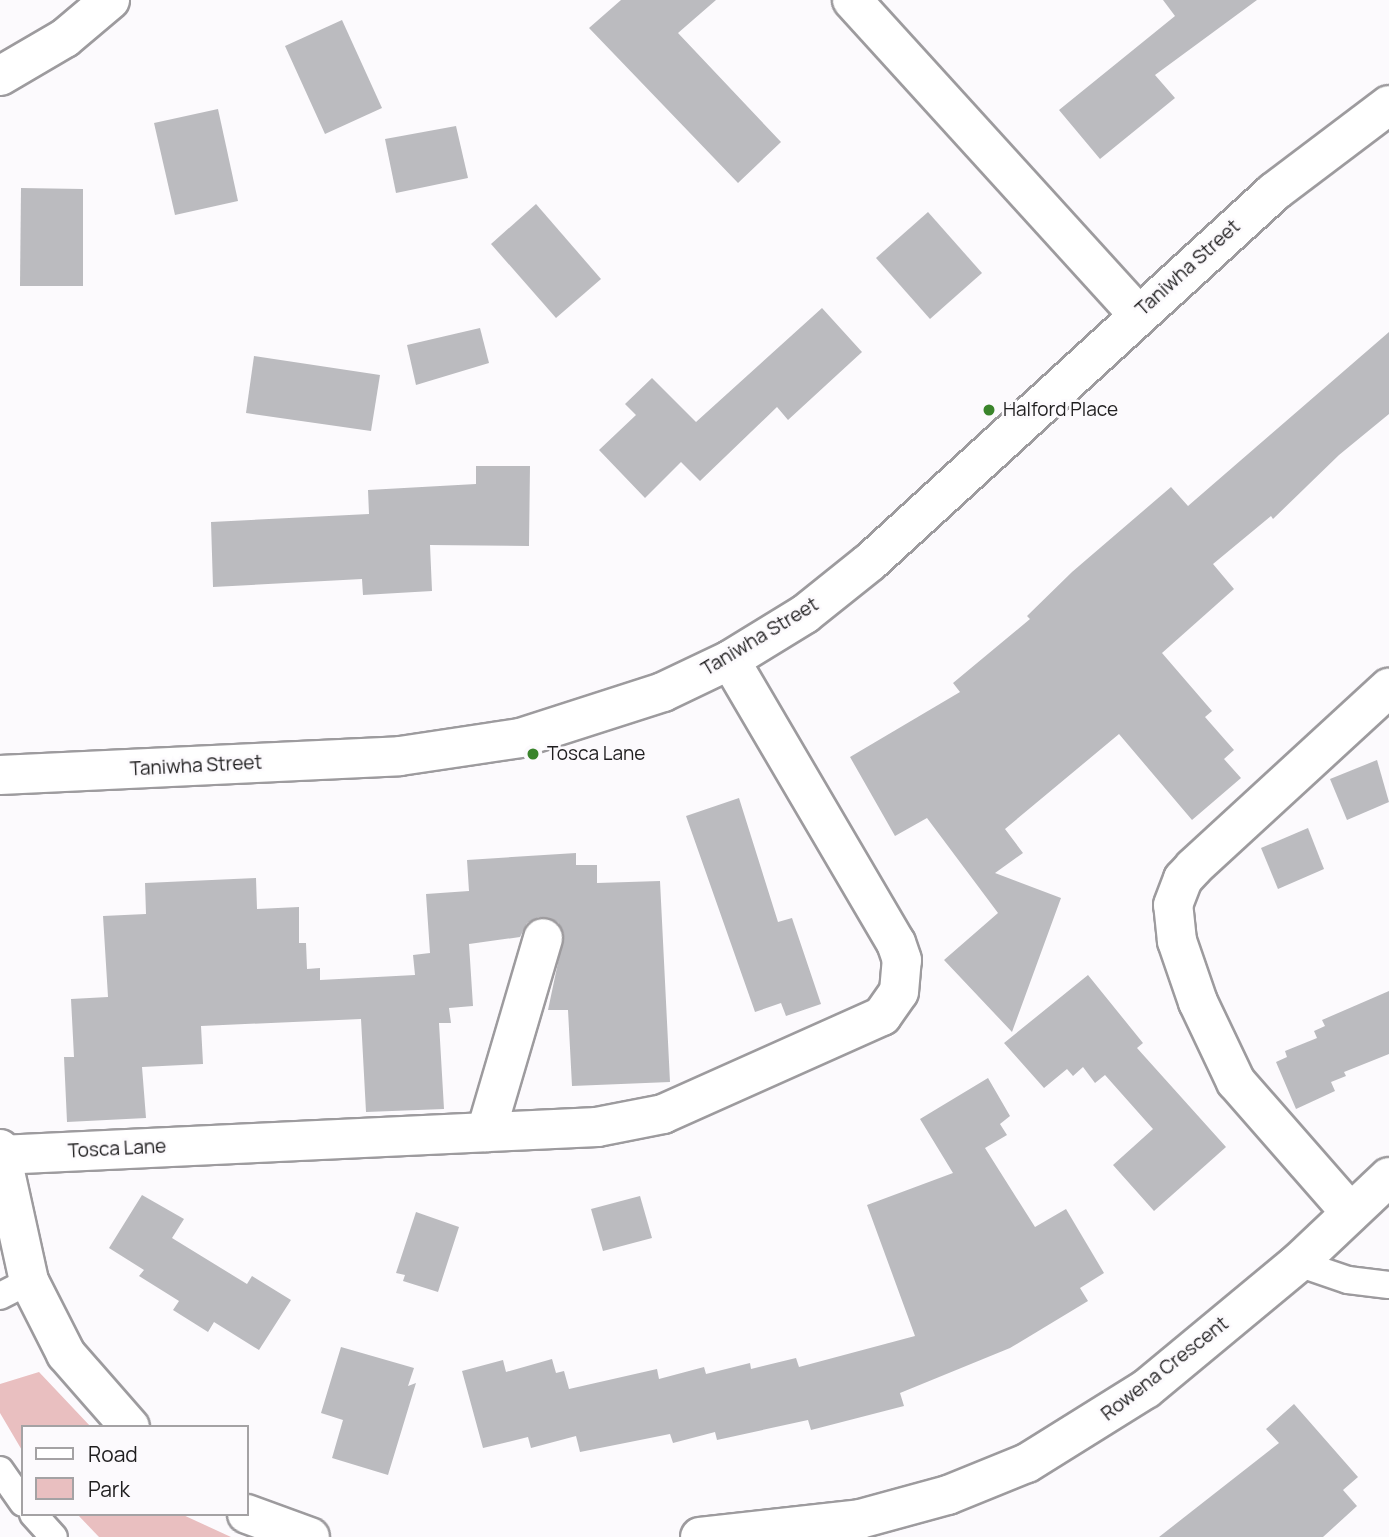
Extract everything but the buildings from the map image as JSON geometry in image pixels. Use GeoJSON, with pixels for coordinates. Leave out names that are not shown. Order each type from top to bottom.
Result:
{"type":"FeatureCollection","features":[{"type":"Feature","properties":{"kind":"street"},"geometry":{"type":"LineString","coordinates":[[0,76],[65,37],[110,0]]}},
{"type":"Feature","properties":{"kind":"street"},"geometry":{"type":"LineString","coordinates":[[852,0],[1137,313]]}},
{"type":"Feature","properties":{"kind":"street","name":"Taniwha Street"},"geometry":{"type":"LineString","coordinates":[[0,775],[400,757],[520,738],[663,692],[730,660],[805,614],[870,562],[1137,313],[1274,192],[1389,104]]}},
{"type":"Feature","properties":{"kind":"street","name":"Tosca Lane"},"geometry":{"type":"LineString","coordinates":[[0,1155],[597,1127],[663,1114],[882,1016],[899,992],[902,960],[888,923],[730,660]]}},
{"type":"Feature","properties":{"kind":"street"},"geometry":{"type":"LineString","coordinates":[[1350,1212],[1236,1082],[1198,1002],[1177,941],[1173,905],[1183,879],[1194,867],[1389,688]]}},
{"type":"Feature","properties":{"kind":"street"},"geometry":{"type":"LineString","coordinates":[[486,1132],[543,938]]}},
{"type":"Feature","properties":{"kind":"street"},"geometry":{"type":"LineString","coordinates":[[0,1149],[15,1289],[66,1354],[128,1425]]}},
{"type":"Feature","properties":{"kind":"street","name":"Rowena Crescent"},"geometry":{"type":"LineString","coordinates":[[700,1537],[860,1519],[948,1494],[1027,1463],[1146,1389],[1298,1263],[1389,1177]]}},
{"type":"Feature","properties":{"kind":"street"},"geometry":{"type":"LineString","coordinates":[[248,1514],[310,1537]]}},
{"type":"Feature","properties":{"kind":"lane"},"geometry":{"type":"LineString","coordinates":[[1298,1263],[1348,1280],[1389,1285]]}},
{"type":"Feature","properties":{"kind":"lane"},"geometry":{"type":"LineString","coordinates":[[0,1470],[21,1500]]}},
{"type":"Feature","properties":{"kind":"lane"},"geometry":{"type":"LineString","coordinates":[[35,1516],[54,1537]]}},
{"type":"Feature","properties":{"kind":"green space"},"geometry":{"type":"Polygon","coordinates":[[[39,1372],[89,1425],[21,1425],[21,1449],[0,1413],[0,1384],[39,1372]]]}},
{"type":"Feature","properties":{"kind":"green space"},"geometry":{"type":"Polygon","coordinates":[[[79,1516],[185,1516],[231,1537],[99,1537],[79,1516]]]}},
{"type":"Feature","properties":{"kind":"place","name":"Halford Place"},"geometry":{"type":"Point","coordinates":[989,410]}},
{"type":"Feature","properties":{"kind":"place","name":"Tosca Lane"},"geometry":{"type":"Point","coordinates":[533,754]}}]}
